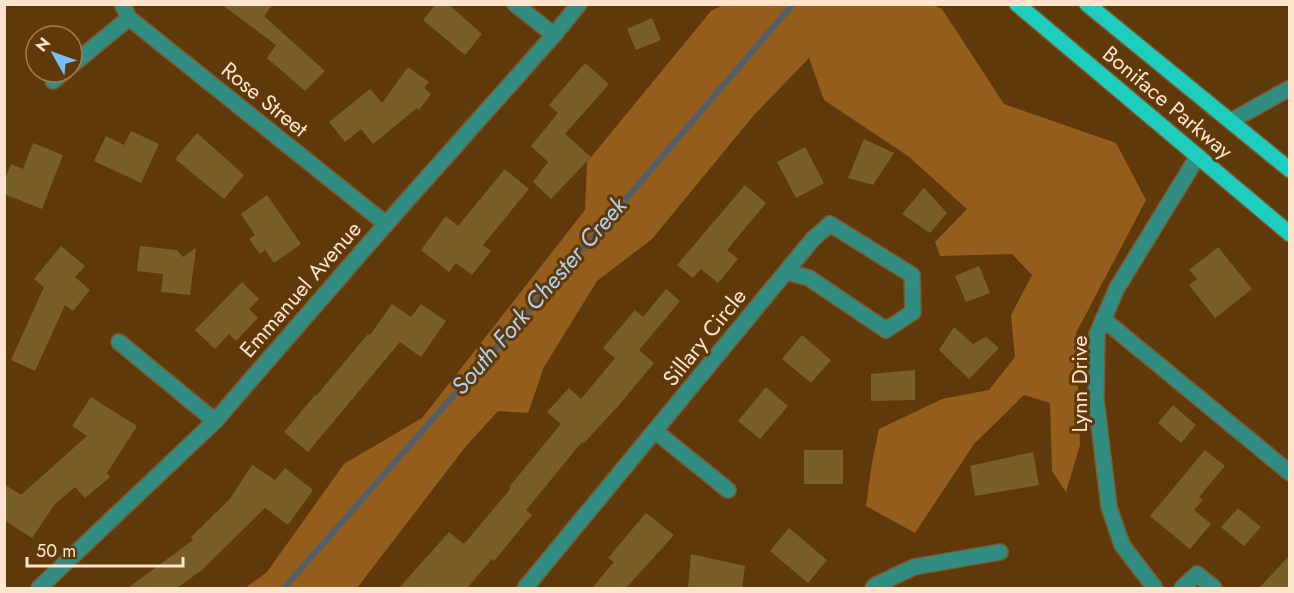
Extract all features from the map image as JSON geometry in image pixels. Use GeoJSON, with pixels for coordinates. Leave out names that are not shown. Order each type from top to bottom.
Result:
{"type":"FeatureCollection","features":[{"type":"Feature","properties":{"kind":"main road","name":"Boniface Parkway"},"geometry":{"type":"LineString","coordinates":[[1017,4],[1290,234]]}},
{"type":"Feature","properties":{"kind":"main road","name":"Boniface Parkway"},"geometry":{"type":"LineString","coordinates":[[1087,4],[1290,170]]}},
{"type":"Feature","properties":{"kind":"street"},"geometry":{"type":"LineString","coordinates":[[515,4],[554,35]]}},
{"type":"Feature","properties":{"kind":"street","name":"Emmanuel Avenue"},"geometry":{"type":"LineString","coordinates":[[39,588],[215,421],[579,4]]}},
{"type":"Feature","properties":{"kind":"street"},"geometry":{"type":"LineString","coordinates":[[84,53],[125,11]]}},
{"type":"Feature","properties":{"kind":"street","name":"Rose Street"},"geometry":{"type":"LineString","coordinates":[[125,11],[386,224]]}},
{"type":"Feature","properties":{"kind":"street"},"geometry":{"type":"LineString","coordinates":[[1231,121],[1290,88]]}},
{"type":"Feature","properties":{"kind":"street","name":"Lynn Drive"},"geometry":{"type":"LineString","coordinates":[[1155,588],[1122,545],[1109,507],[1096,399],[1096,334],[1117,288],[1198,156]]}},
{"type":"Feature","properties":{"kind":"street","name":"Sillary Circle"},"geometry":{"type":"LineString","coordinates":[[525,588],[813,239],[830,224],[912,275],[913,312],[886,330],[809,278],[787,272]]}},
{"type":"Feature","properties":{"kind":"street"},"geometry":{"type":"LineString","coordinates":[[1103,318],[1290,473]]}},
{"type":"Feature","properties":{"kind":"street"},"geometry":{"type":"LineString","coordinates":[[119,342],[215,421]]}},
{"type":"Feature","properties":{"kind":"street"},"geometry":{"type":"LineString","coordinates":[[656,431],[728,490]]}},
{"type":"Feature","properties":{"kind":"street"},"geometry":{"type":"LineString","coordinates":[[873,588],[914,567],[1000,552]]}},
{"type":"Feature","properties":{"kind":"street"},"geometry":{"type":"LineString","coordinates":[[1182,588],[1197,574],[1214,588]]}},
{"type":"Feature","properties":{"kind":"shaded area"},"geometry":{"type":"Polygon","coordinates":[[[723,5],[933,5],[942,9],[1004,104],[1116,143],[1146,200],[1076,333],[1080,445],[1066,492],[1052,471],[1050,403],[1024,395],[974,444],[915,533],[866,506],[879,429],[942,399],[989,390],[1015,357],[1011,315],[1032,275],[1012,254],[940,256],[935,242],[967,209],[908,156],[824,100],[809,58],[754,115],[652,239],[597,281],[544,367],[528,413],[498,411],[466,446],[357,588],[245,588],[267,572],[344,464],[422,418],[585,210],[587,162],[711,11],[723,5]]]}},
{"type":"Feature","properties":{"kind":"building"},"geometry":{"type":"Polygon","coordinates":[[[221,4],[273,4],[264,16],[325,71],[305,91],[267,58],[276,45],[221,4]]]}},
{"type":"Feature","properties":{"kind":"building"},"geometry":{"type":"Polygon","coordinates":[[[436,4],[448,4],[482,34],[465,55],[423,20],[436,4]]]}},
{"type":"Feature","properties":{"kind":"building"},"geometry":{"type":"Polygon","coordinates":[[[652,18],[661,40],[636,50],[627,29],[652,18]]]}},
{"type":"Feature","properties":{"kind":"building"},"geometry":{"type":"Polygon","coordinates":[[[585,63],[609,84],[565,134],[591,157],[551,199],[533,182],[548,162],[531,146],[558,113],[549,105],[585,63]]]}},
{"type":"Feature","properties":{"kind":"building"},"geometry":{"type":"Polygon","coordinates":[[[408,67],[429,82],[424,88],[431,94],[419,110],[417,108],[373,144],[361,129],[345,142],[329,122],[370,89],[382,103],[408,67]]]}},
{"type":"Feature","properties":{"kind":"building"},"geometry":{"type":"Polygon","coordinates":[[[131,131],[159,144],[141,183],[94,161],[106,136],[124,145],[131,131]]]}},
{"type":"Feature","properties":{"kind":"building"},"geometry":{"type":"Polygon","coordinates":[[[197,133],[244,175],[224,199],[175,159],[197,133]]]}},
{"type":"Feature","properties":{"kind":"building"},"geometry":{"type":"Polygon","coordinates":[[[864,139],[894,153],[873,185],[848,178],[864,139]]]}},
{"type":"Feature","properties":{"kind":"building"},"geometry":{"type":"Polygon","coordinates":[[[33,143],[63,155],[42,209],[4,194],[4,181],[11,164],[23,169],[33,143]]]}},
{"type":"Feature","properties":{"kind":"building"},"geometry":{"type":"Polygon","coordinates":[[[805,147],[824,183],[796,198],[777,162],[805,147]]]}},
{"type":"Feature","properties":{"kind":"building"},"geometry":{"type":"Polygon","coordinates":[[[505,169],[529,189],[483,245],[491,251],[472,275],[456,263],[449,272],[421,250],[446,216],[458,226],[505,169]]]}},
{"type":"Feature","properties":{"kind":"building"},"geometry":{"type":"Polygon","coordinates":[[[745,185],[766,203],[727,250],[738,259],[718,283],[701,269],[693,278],[677,265],[745,185]]]}},
{"type":"Feature","properties":{"kind":"building"},"geometry":{"type":"Polygon","coordinates":[[[924,188],[947,213],[930,233],[902,214],[924,188]]]}},
{"type":"Feature","properties":{"kind":"building"},"geometry":{"type":"Polygon","coordinates":[[[267,195],[301,244],[274,263],[265,250],[260,254],[249,239],[255,235],[241,214],[267,195]]]}},
{"type":"Feature","properties":{"kind":"building"},"geometry":{"type":"Polygon","coordinates":[[[61,246],[85,266],[75,277],[90,290],[73,311],[65,305],[35,371],[11,360],[44,287],[34,279],[61,246]]]}},
{"type":"Feature","properties":{"kind":"building"},"geometry":{"type":"Polygon","coordinates":[[[140,246],[177,250],[183,257],[196,248],[190,295],[161,292],[163,274],[137,271],[140,246]]]}},
{"type":"Feature","properties":{"kind":"building"},"geometry":{"type":"Polygon","coordinates":[[[1218,247],[1252,289],[1215,318],[1189,285],[1197,279],[1189,270],[1218,247]]]}},
{"type":"Feature","properties":{"kind":"building"},"geometry":{"type":"Polygon","coordinates":[[[979,266],[990,293],[966,302],[955,276],[979,266]]]}},
{"type":"Feature","properties":{"kind":"building"},"geometry":{"type":"Polygon","coordinates":[[[242,282],[259,299],[249,309],[258,318],[236,341],[229,334],[215,349],[195,330],[242,282]]]}},
{"type":"Feature","properties":{"kind":"building"},"geometry":{"type":"Polygon","coordinates":[[[666,289],[680,301],[639,350],[654,363],[620,404],[584,443],[582,442],[526,510],[532,515],[494,561],[492,559],[467,588],[399,588],[449,532],[464,544],[561,424],[547,412],[569,388],[581,399],[615,358],[603,348],[635,310],[643,317],[666,289]]]}},
{"type":"Feature","properties":{"kind":"building"},"geometry":{"type":"Polygon","coordinates":[[[392,304],[411,317],[421,304],[446,321],[421,357],[400,342],[308,452],[284,432],[368,334],[370,335],[392,304]]]}},
{"type":"Feature","properties":{"kind":"building"},"geometry":{"type":"Polygon","coordinates":[[[954,327],[973,344],[986,337],[999,348],[969,379],[939,350],[954,327]]]}},
{"type":"Feature","properties":{"kind":"building"},"geometry":{"type":"Polygon","coordinates":[[[802,335],[831,360],[811,383],[782,359],[802,335]]]}},
{"type":"Feature","properties":{"kind":"building"},"geometry":{"type":"Polygon","coordinates":[[[915,370],[915,400],[871,401],[871,374],[915,370]]]}},
{"type":"Feature","properties":{"kind":"building"},"geometry":{"type":"Polygon","coordinates":[[[766,387],[788,406],[760,439],[738,421],[766,387]]]}},
{"type":"Feature","properties":{"kind":"building"},"geometry":{"type":"Polygon","coordinates":[[[91,397],[137,426],[107,473],[110,477],[85,498],[75,487],[55,504],[32,538],[4,520],[4,484],[21,495],[87,436],[72,426],[91,397]]]}},
{"type":"Feature","properties":{"kind":"building"},"geometry":{"type":"Polygon","coordinates":[[[1173,405],[1196,425],[1181,443],[1158,423],[1173,405]]]}},
{"type":"Feature","properties":{"kind":"building"},"geometry":{"type":"Polygon","coordinates":[[[804,450],[843,450],[843,484],[804,484],[804,450]]]}},
{"type":"Feature","properties":{"kind":"building"},"geometry":{"type":"Polygon","coordinates":[[[1205,450],[1225,466],[1199,497],[1203,500],[1194,510],[1211,524],[1190,549],[1150,516],[1205,450]]]}},
{"type":"Feature","properties":{"kind":"building"},"geometry":{"type":"Polygon","coordinates":[[[1033,452],[1039,485],[975,496],[970,466],[1033,452]]]}},
{"type":"Feature","properties":{"kind":"building"},"geometry":{"type":"Polygon","coordinates":[[[252,465],[275,480],[285,468],[313,490],[288,525],[265,508],[202,570],[177,588],[128,588],[193,540],[191,537],[229,500],[252,465]]]}},
{"type":"Feature","properties":{"kind":"building"},"geometry":{"type":"Polygon","coordinates":[[[1238,508],[1261,527],[1244,546],[1221,527],[1238,508]]]}},
{"type":"Feature","properties":{"kind":"building"},"geometry":{"type":"Polygon","coordinates":[[[646,513],[674,535],[626,588],[592,588],[614,562],[608,558],[646,513]]]}},
{"type":"Feature","properties":{"kind":"building"},"geometry":{"type":"Polygon","coordinates":[[[789,528],[827,560],[808,583],[770,551],[789,528]]]}},
{"type":"Feature","properties":{"kind":"building"},"geometry":{"type":"Polygon","coordinates":[[[691,554],[745,566],[742,588],[688,588],[691,554]]]}},
{"type":"Feature","properties":{"kind":"building"},"geometry":{"type":"Polygon","coordinates":[[[1290,555],[1290,588],[1259,588],[1290,555]]]}},
{"type":"Feature","properties":{"kind":"waterway","name":"South Fork Chester Creek"},"geometry":{"type":"LineString","coordinates":[[284,588],[601,228],[793,4]]}}]}
